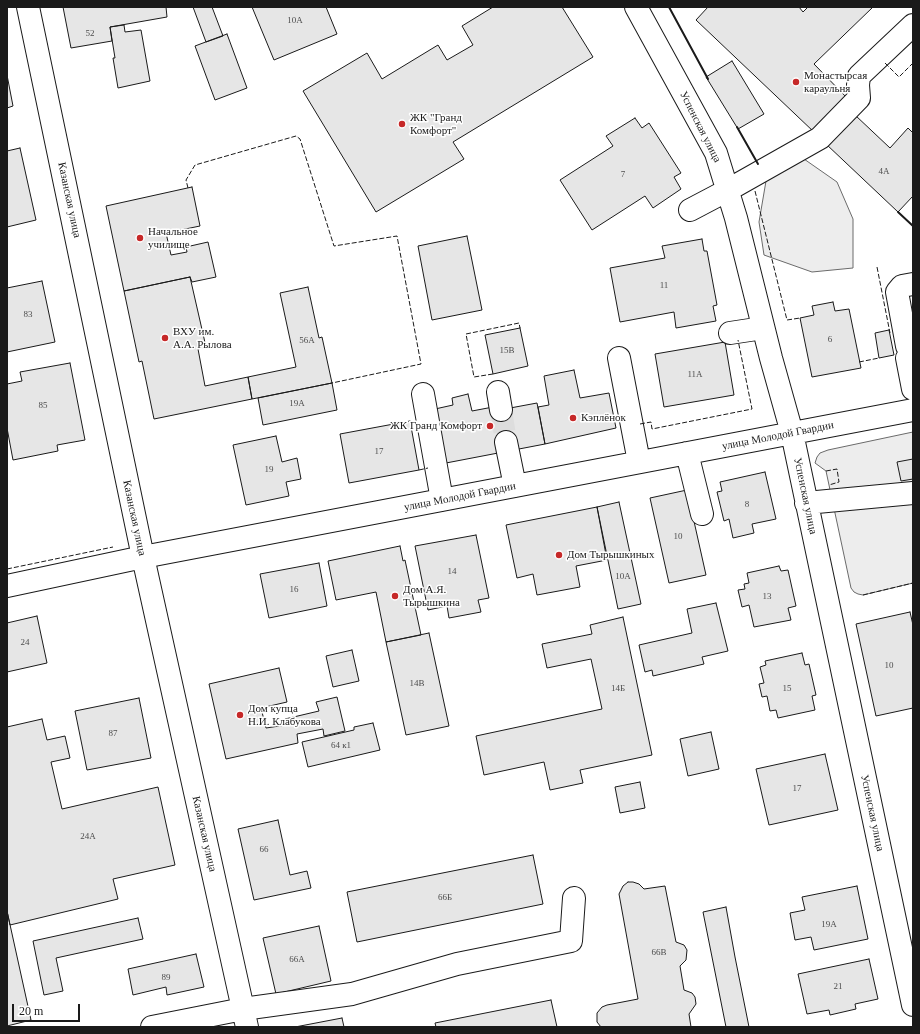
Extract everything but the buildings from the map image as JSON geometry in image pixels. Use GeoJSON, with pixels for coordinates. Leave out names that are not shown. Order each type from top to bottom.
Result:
{"type":"FeatureCollection","features":[{"type":"Feature","properties":{"kind":"street","name":"Казанская улица"},"geometry":{"type":"LineString","coordinates":[[28,7],[143,557],[245,1018]]}},
{"type":"Feature","properties":{"kind":"street","name":"Успенская улица"},"geometry":{"type":"LineString","coordinates":[[636,7],[716,153],[728,190],[763,328],[792,433],[913,1005]]}},
{"type":"Feature","properties":{"kind":"street"},"geometry":{"type":"LineString","coordinates":[[690,210],[820,138],[859,98],[859,76],[913,26]]}},
{"type":"Feature","properties":{"kind":"street"},"geometry":{"type":"LineString","coordinates":[[913,284],[902,286],[897,292],[913,389]]}},
{"type":"Feature","properties":{"kind":"street"},"geometry":{"type":"LineString","coordinates":[[730,333],[763,328]]}},
{"type":"Feature","properties":{"kind":"street"},"geometry":{"type":"LineString","coordinates":[[619,358],[639,462]]}},
{"type":"Feature","properties":{"kind":"street"},"geometry":{"type":"LineString","coordinates":[[423,394],[442,500]]}},
{"type":"Feature","properties":{"kind":"street","name":"улица Молодой Гвардии"},"geometry":{"type":"LineString","coordinates":[[7,586],[143,557],[913,410]]}},
{"type":"Feature","properties":{"kind":"street"},"geometry":{"type":"LineString","coordinates":[[506,442],[515,486]]}},
{"type":"Feature","properties":{"kind":"street"},"geometry":{"type":"LineString","coordinates":[[687,453],[702,514]]}},
{"type":"Feature","properties":{"kind":"street"},"geometry":{"type":"LineString","coordinates":[[806,503],[913,494]]}},
{"type":"Feature","properties":{"kind":"street"},"geometry":{"type":"LineString","coordinates":[[152,1027],[245,1018],[352,994],[457,964],[571,941],[574,898]]}},
{"type":"Feature","properties":{"kind":"shaded area"},"geometry":{"type":"Polygon","coordinates":[[[804,159],[837,182],[853,219],[853,268],[812,272],[764,255],[759,222],[766,181],[804,159]]]}},
{"type":"Feature","properties":{"kind":"shaded area"},"geometry":{"type":"Polygon","coordinates":[[[913,432],[913,583],[863,595],[858,594],[851,588],[826,471],[815,463],[817,457],[820,453],[828,450],[913,432]]]}},
{"type":"Feature","properties":{"kind":"tunnel"},"geometry":{"type":"LineString","coordinates":[[501,410],[506,442]]}},
{"type":"Feature","properties":{"kind":"fence"},"geometry":{"type":"LineString","coordinates":[[885,63],[899,77],[913,63]]}},
{"type":"Feature","properties":{"kind":"fence"},"geometry":{"type":"LineString","coordinates":[[188,188],[186,180],[195,165],[296,136],[300,139],[334,246],[397,236],[421,364],[332,383]]}},
{"type":"Feature","properties":{"kind":"fence"},"geometry":{"type":"LineString","coordinates":[[755,191],[787,320],[800,318]]}},
{"type":"Feature","properties":{"kind":"fence"},"geometry":{"type":"LineString","coordinates":[[877,267],[890,333]]}},
{"type":"Feature","properties":{"kind":"fence"},"geometry":{"type":"LineString","coordinates":[[493,374],[474,377],[466,334],[519,323],[520,328]]}},
{"type":"Feature","properties":{"kind":"fence"},"geometry":{"type":"LineString","coordinates":[[640,424],[651,422],[652,429],[752,409],[738,340]]}},
{"type":"Feature","properties":{"kind":"fence"},"geometry":{"type":"LineString","coordinates":[[859,362],[879,358]]}},
{"type":"Feature","properties":{"kind":"fence"},"geometry":{"type":"LineString","coordinates":[[419,470],[428,468]]}},
{"type":"Feature","properties":{"kind":"fence"},"geometry":{"type":"LineString","coordinates":[[826,471],[837,469],[839,482],[829,485]]}},
{"type":"Feature","properties":{"kind":"fence"},"geometry":{"type":"LineString","coordinates":[[7,569],[113,547]]}},
{"type":"Feature","properties":{"kind":"fence"},"geometry":{"type":"LineString","coordinates":[[863,595],[913,583]]}},
{"type":"Feature","properties":{"kind":"wall"},"geometry":{"type":"LineString","coordinates":[[669,7],[708,79]]}},
{"type":"Feature","properties":{"kind":"wall"},"geometry":{"type":"LineString","coordinates":[[737,127],[758,164]]}},
{"type":"Feature","properties":{"kind":"wall"},"geometry":{"type":"LineString","coordinates":[[898,212],[913,226]]}},
{"type":"Feature","properties":{"kind":"place","name":"Монастырсая караульня"},"geometry":{"type":"Point","coordinates":[796,82]}},
{"type":"Feature","properties":{"kind":"place","name":"ЖК \"Гранд Комфорт\""},"geometry":{"type":"Point","coordinates":[402,124]}},
{"type":"Feature","properties":{"kind":"place","name":"Начальное училище"},"geometry":{"type":"Point","coordinates":[140,238]}},
{"type":"Feature","properties":{"kind":"place","name":"ВХУ им. А.А. Рылова"},"geometry":{"type":"Point","coordinates":[165,338]}},
{"type":"Feature","properties":{"kind":"place","name":"Кэплёнок"},"geometry":{"type":"Point","coordinates":[573,418]}},
{"type":"Feature","properties":{"kind":"place","name":"ЖК Гранд Комфорт"},"geometry":{"type":"Point","coordinates":[490,426]}},
{"type":"Feature","properties":{"kind":"place","name":"Дом Тырышкиных"},"geometry":{"type":"Point","coordinates":[559,555]}},
{"type":"Feature","properties":{"kind":"place","name":"Дом А.Я. Тырышкина"},"geometry":{"type":"Point","coordinates":[395,596]}},
{"type":"Feature","properties":{"kind":"place","name":"Дом купца Н.И. Клабукова"},"geometry":{"type":"Point","coordinates":[240,715]}}]}
